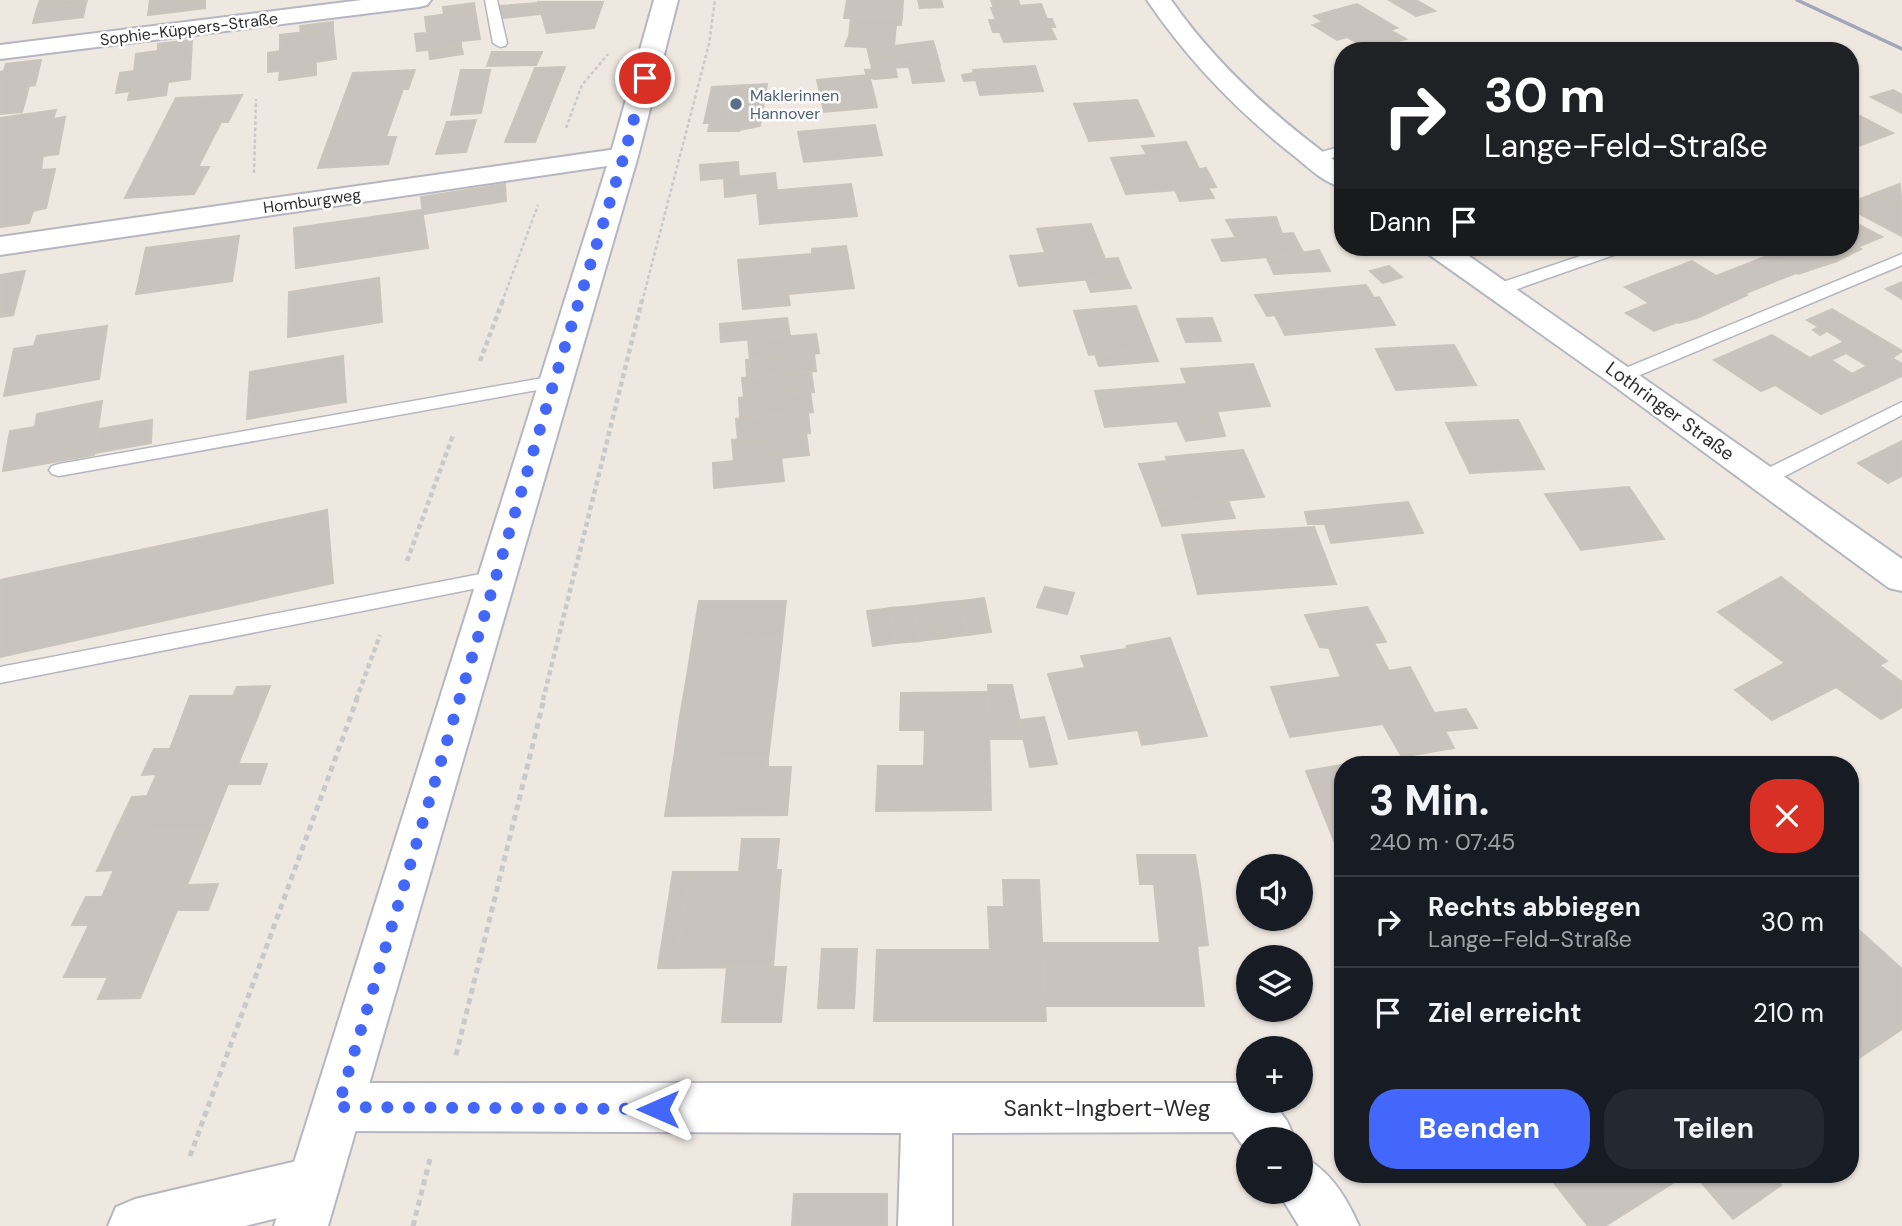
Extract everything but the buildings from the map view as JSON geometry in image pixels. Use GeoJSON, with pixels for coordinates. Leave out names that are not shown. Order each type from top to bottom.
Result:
{"type":"FeatureCollection","features":[{"type":"Feature","properties":{"kind":"street","name":"Sophie-Küppers-Straße"},"geometry":{"type":"LineString","coordinates":[[0,52],[419,0]]}},
{"type":"Feature","properties":{"kind":"street"},"geometry":{"type":"LineString","coordinates":[[135,1226],[307,1204],[624,156],[666,0]]}},
{"type":"Feature","properties":{"kind":"street"},"geometry":{"type":"LineString","coordinates":[[1159,0],[1182,36],[1246,103],[1334,173]]}},
{"type":"Feature","properties":{"kind":"street","name":"Homburgweg"},"geometry":{"type":"LineString","coordinates":[[0,246],[624,156]]}},
{"type":"Feature","properties":{"kind":"street","name":"Lothringer Straße"},"geometry":{"type":"LineString","coordinates":[[1450,256],[1622,376],[1902,578]]}},
{"type":"Feature","properties":{"kind":"street","name":"Sankt-Ingbert-Weg"},"geometry":{"type":"LineString","coordinates":[[338,1107],[1246,1107],[1260,1127]]}},
{"type":"Feature","properties":{"kind":"street"},"geometry":{"type":"LineString","coordinates":[[925,1226],[927,1109]]}},
{"type":"Feature","properties":{"kind":"street"},"geometry":{"type":"LineString","coordinates":[[1313,1200],[1332,1226]]}},
{"type":"Feature","properties":{"kind":"lane"},"geometry":{"type":"LineString","coordinates":[[491,0],[500,43]]}},
{"type":"Feature","properties":{"kind":"lane"},"geometry":{"type":"LineString","coordinates":[[1313,159],[1334,152]]}},
{"type":"Feature","properties":{"kind":"lane"},"geometry":{"type":"LineString","coordinates":[[1497,290],[1596,256]]}},
{"type":"Feature","properties":{"kind":"lane"},"geometry":{"type":"LineString","coordinates":[[1622,376],[1902,259]]}},
{"type":"Feature","properties":{"kind":"lane"},"geometry":{"type":"LineString","coordinates":[[59,470],[554,382]]}},
{"type":"Feature","properties":{"kind":"lane"},"geometry":{"type":"LineString","coordinates":[[1763,479],[1902,408]]}},
{"type":"Feature","properties":{"kind":"lane"},"geometry":{"type":"LineString","coordinates":[[0,675],[496,578]]}},
{"type":"Feature","properties":{"kind":"path"},"geometry":{"type":"LineString","coordinates":[[413,1226],[633,337],[709,44],[715,0]]}},
{"type":"Feature","properties":{"kind":"path"},"geometry":{"type":"LineString","coordinates":[[253,209],[256,99]]}},
{"type":"Feature","properties":{"kind":"railway"},"geometry":{"type":"LineString","coordinates":[[1797,0],[1902,49]]}},
{"type":"Feature","properties":{"kind":"place","name":"Maklerinnen Hannover"},"geometry":{"type":"Point","coordinates":[736,104]}},
{"type":"Feature","properties":{"kind":"route"},"geometry":{"type":"LineString","coordinates":[[645,78],[624,156],[338,1107],[658,1109]]}}]}
